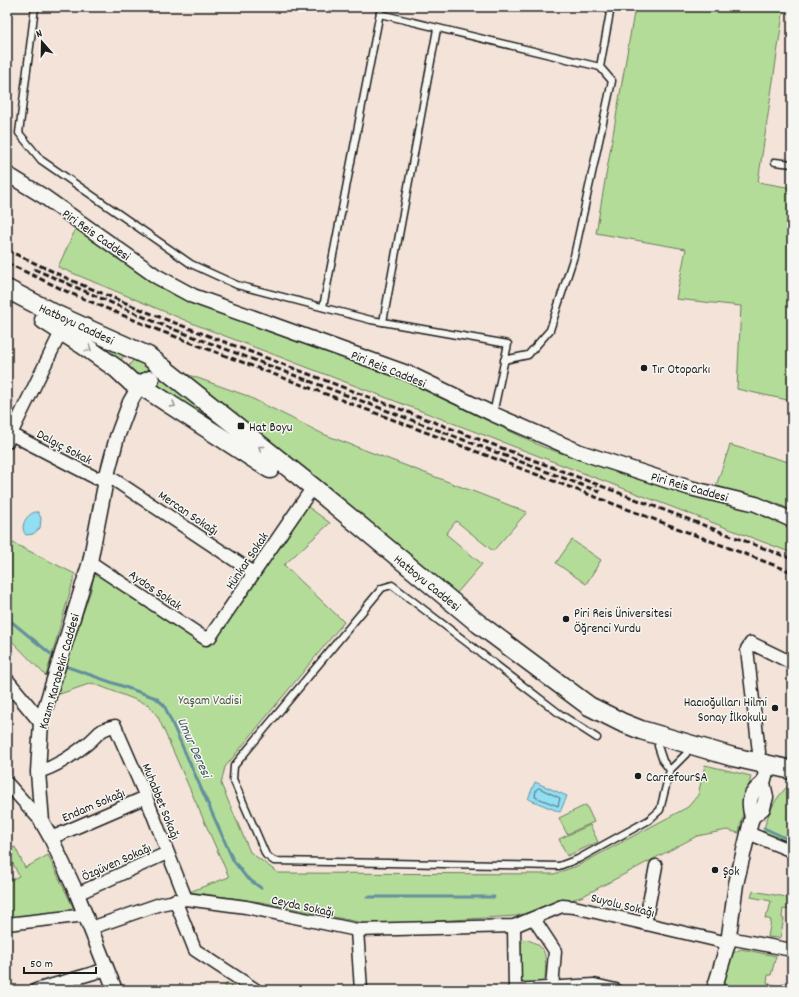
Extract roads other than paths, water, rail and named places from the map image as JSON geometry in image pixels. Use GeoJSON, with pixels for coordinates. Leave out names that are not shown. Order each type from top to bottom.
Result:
{"type":"FeatureCollection","features":[{"type":"Feature","properties":{"kind":"main road","name":"Hatboyu Caddesi"},"geometry":{"type":"LineString","coordinates":[[7,289],[58,316],[149,358],[310,491],[536,668],[589,706],[641,730],[733,757],[792,770]]}},
{"type":"Feature","properties":{"kind":"main road","name":"Hatboyu Caddesi"},"geometry":{"type":"LineString","coordinates":[[7,300],[62,330],[133,381],[310,491],[424,592],[569,707],[608,729],[658,746],[686,754],[717,758],[733,757]]}},
{"type":"Feature","properties":{"kind":"main road"},"geometry":{"type":"LineString","coordinates":[[139,354],[149,358],[154,368],[153,376],[148,382],[133,381],[124,366],[127,359],[139,354]]}},
{"type":"Feature","properties":{"kind":"street","name":"Piri Reis Caddesi"},"geometry":{"type":"LineString","coordinates":[[7,174],[43,196],[156,276],[193,296],[410,374],[493,414],[580,452],[690,488],[756,504],[792,520]]}},
{"type":"Feature","properties":{"kind":"street"},"geometry":{"type":"LineString","coordinates":[[9,438],[62,330]]}},
{"type":"Feature","properties":{"kind":"street","name":"Kazım Karabekir Caddesi"},"geometry":{"type":"LineString","coordinates":[[115,990],[77,894],[42,822],[38,772],[42,722],[90,562],[107,475],[130,402],[133,381]]}},
{"type":"Feature","properties":{"kind":"street","name":"Dalgıç Sokak"},"geometry":{"type":"LineString","coordinates":[[9,438],[96,478],[107,475]]}},
{"type":"Feature","properties":{"kind":"street","name":"Mercan Sokağı"},"geometry":{"type":"LineString","coordinates":[[107,475],[254,573]]}},
{"type":"Feature","properties":{"kind":"street","name":"Hünkar Sokak"},"geometry":{"type":"LineString","coordinates":[[206,639],[210,637],[310,491]]}},
{"type":"Feature","properties":{"kind":"street","name":"Aydos Sokak"},"geometry":{"type":"LineString","coordinates":[[90,562],[206,639]]}},
{"type":"Feature","properties":{"kind":"street"},"geometry":{"type":"LineString","coordinates":[[714,990],[729,941],[736,884],[752,817],[749,804],[753,791],[763,783],[762,764],[759,752],[747,649],[751,644],[792,663]]}},
{"type":"Feature","properties":{"kind":"street"},"geometry":{"type":"LineString","coordinates":[[7,681],[42,722]]}},
{"type":"Feature","properties":{"kind":"street","name":"Muhabbet Sokağı"},"geometry":{"type":"LineString","coordinates":[[38,772],[56,767],[88,743],[102,728],[115,726],[146,797],[167,853],[195,950],[256,990]]}},
{"type":"Feature","properties":{"kind":"street"},"geometry":{"type":"LineString","coordinates":[[7,783],[42,822]]}},
{"type":"Feature","properties":{"kind":"street","name":"Endam Sokağı"},"geometry":{"type":"LineString","coordinates":[[51,838],[146,797]]}},
{"type":"Feature","properties":{"kind":"street"},"geometry":{"type":"LineString","coordinates":[[748,833],[792,851]]}},
{"type":"Feature","properties":{"kind":"street","name":"Özgüven Sokağı"},"geometry":{"type":"LineString","coordinates":[[77,894],[167,853]]}},
{"type":"Feature","properties":{"kind":"street"},"geometry":{"type":"LineString","coordinates":[[645,924],[656,866]]}},
{"type":"Feature","properties":{"kind":"street","name":"Ceyda Sokağı"},"geometry":{"type":"LineString","coordinates":[[7,924],[88,922],[181,900],[246,907],[357,930],[514,926]]}},
{"type":"Feature","properties":{"kind":"street","name":"Suyolu Sokağı"},"geometry":{"type":"LineString","coordinates":[[514,926],[534,919],[549,910],[562,906],[568,906],[645,924],[729,941],[792,950]]}},
{"type":"Feature","properties":{"kind":"street"},"geometry":{"type":"LineString","coordinates":[[534,919],[554,951],[552,988]]}},
{"type":"Feature","properties":{"kind":"street"},"geometry":{"type":"LineString","coordinates":[[514,926],[515,990],[594,985],[616,990]]}},
{"type":"Feature","properties":{"kind":"street"},"geometry":{"type":"LineString","coordinates":[[357,930],[361,990]]}},
{"type":"Feature","properties":{"kind":"street"},"geometry":{"type":"LineString","coordinates":[[36,990],[107,969]]}},
{"type":"Feature","properties":{"kind":"lane"},"geometry":{"type":"LineString","coordinates":[[35,7],[19,133],[42,160],[191,264],[237,285],[383,322],[508,344],[493,414]]}},
{"type":"Feature","properties":{"kind":"lane"},"geometry":{"type":"LineString","coordinates":[[323,307],[381,7]]}},
{"type":"Feature","properties":{"kind":"lane"},"geometry":{"type":"LineString","coordinates":[[600,67],[611,7]]}},
{"type":"Feature","properties":{"kind":"lane"},"geometry":{"type":"LineString","coordinates":[[380,14],[437,29],[600,67],[612,81],[574,256],[550,330],[528,354],[504,360]]}},
{"type":"Feature","properties":{"kind":"lane"},"geometry":{"type":"LineString","coordinates":[[383,322],[437,29]]}},
{"type":"Feature","properties":{"kind":"lane"},"geometry":{"type":"LineString","coordinates":[[776,162],[792,164]]}},
{"type":"Feature","properties":{"kind":"lane"},"geometry":{"type":"LineString","coordinates":[[597,738],[560,714],[392,585],[382,588],[234,766],[233,780],[266,855],[274,861],[559,866],[578,859],[649,820],[660,810],[670,770],[686,754]]}},
{"type":"Feature","properties":{"kind":"lane"},"geometry":{"type":"LineString","coordinates":[[658,746],[663,761],[670,770]]}},
{"type":"Feature","properties":{"kind":"water"},"geometry":{"type":"Polygon","coordinates":[[[7,394],[12,397],[13,402],[7,413],[7,394]]]}},
{"type":"Feature","properties":{"kind":"water"},"geometry":{"type":"Polygon","coordinates":[[[35,512],[38,512],[41,518],[40,528],[33,534],[26,535],[23,528],[24,522],[26,518],[35,512]]]}},
{"type":"Feature","properties":{"kind":"water"},"geometry":{"type":"Polygon","coordinates":[[[535,782],[567,796],[560,812],[528,799],[535,782]]]}},
{"type":"Feature","properties":{"kind":"waterway","name":"Umur Deresi"},"geometry":{"type":"LineString","coordinates":[[7,618],[52,655]]}},
{"type":"Feature","properties":{"kind":"waterway","name":"Umur Deresi"},"geometry":{"type":"LineString","coordinates":[[65,666],[156,698],[164,705],[233,860],[246,877],[261,888]]}},
{"type":"Feature","properties":{"kind":"waterway","name":"Umur Deresi"},"geometry":{"type":"LineString","coordinates":[[764,828],[792,841]]}},
{"type":"Feature","properties":{"kind":"waterway","name":"Umur Deresi"},"geometry":{"type":"LineString","coordinates":[[367,897],[494,897]]}},
{"type":"Feature","properties":{"kind":"railway"},"geometry":{"type":"LineString","coordinates":[[7,250],[75,282],[162,318],[792,559]]}},
{"type":"Feature","properties":{"kind":"railway"},"geometry":{"type":"LineString","coordinates":[[7,263],[70,293],[158,330],[792,572]]}},
{"type":"Feature","properties":{"kind":"railway"},"geometry":{"type":"LineString","coordinates":[[34,269],[160,324],[600,492]]}},
{"type":"Feature","properties":{"kind":"place","name":"Tır Otoparkı"},"geometry":{"type":"Point","coordinates":[644,368]}},
{"type":"Feature","properties":{"kind":"place","name":"Hat Boyu"},"geometry":{"type":"Point","coordinates":[241,426]}},
{"type":"Feature","properties":{"kind":"place","name":"Piri Reis Üniversitesi Öğrenci Yurdu"},"geometry":{"type":"Point","coordinates":[566,619]}},
{"type":"Feature","properties":{"kind":"place","name":"Hacıoğulları Hilmi Sonay İlkokulu"},"geometry":{"type":"Point","coordinates":[775,708]}},
{"type":"Feature","properties":{"kind":"place","name":"CarrefourSA"},"geometry":{"type":"Point","coordinates":[638,776]}},
{"type":"Feature","properties":{"kind":"place","name":"Şok"},"geometry":{"type":"Point","coordinates":[715,870]}},
{"type":"Feature","properties":{"kind":"park label","name":"Yaşam Vadisi"},"geometry":{"type":"Point","coordinates":[210,699]}}]}
